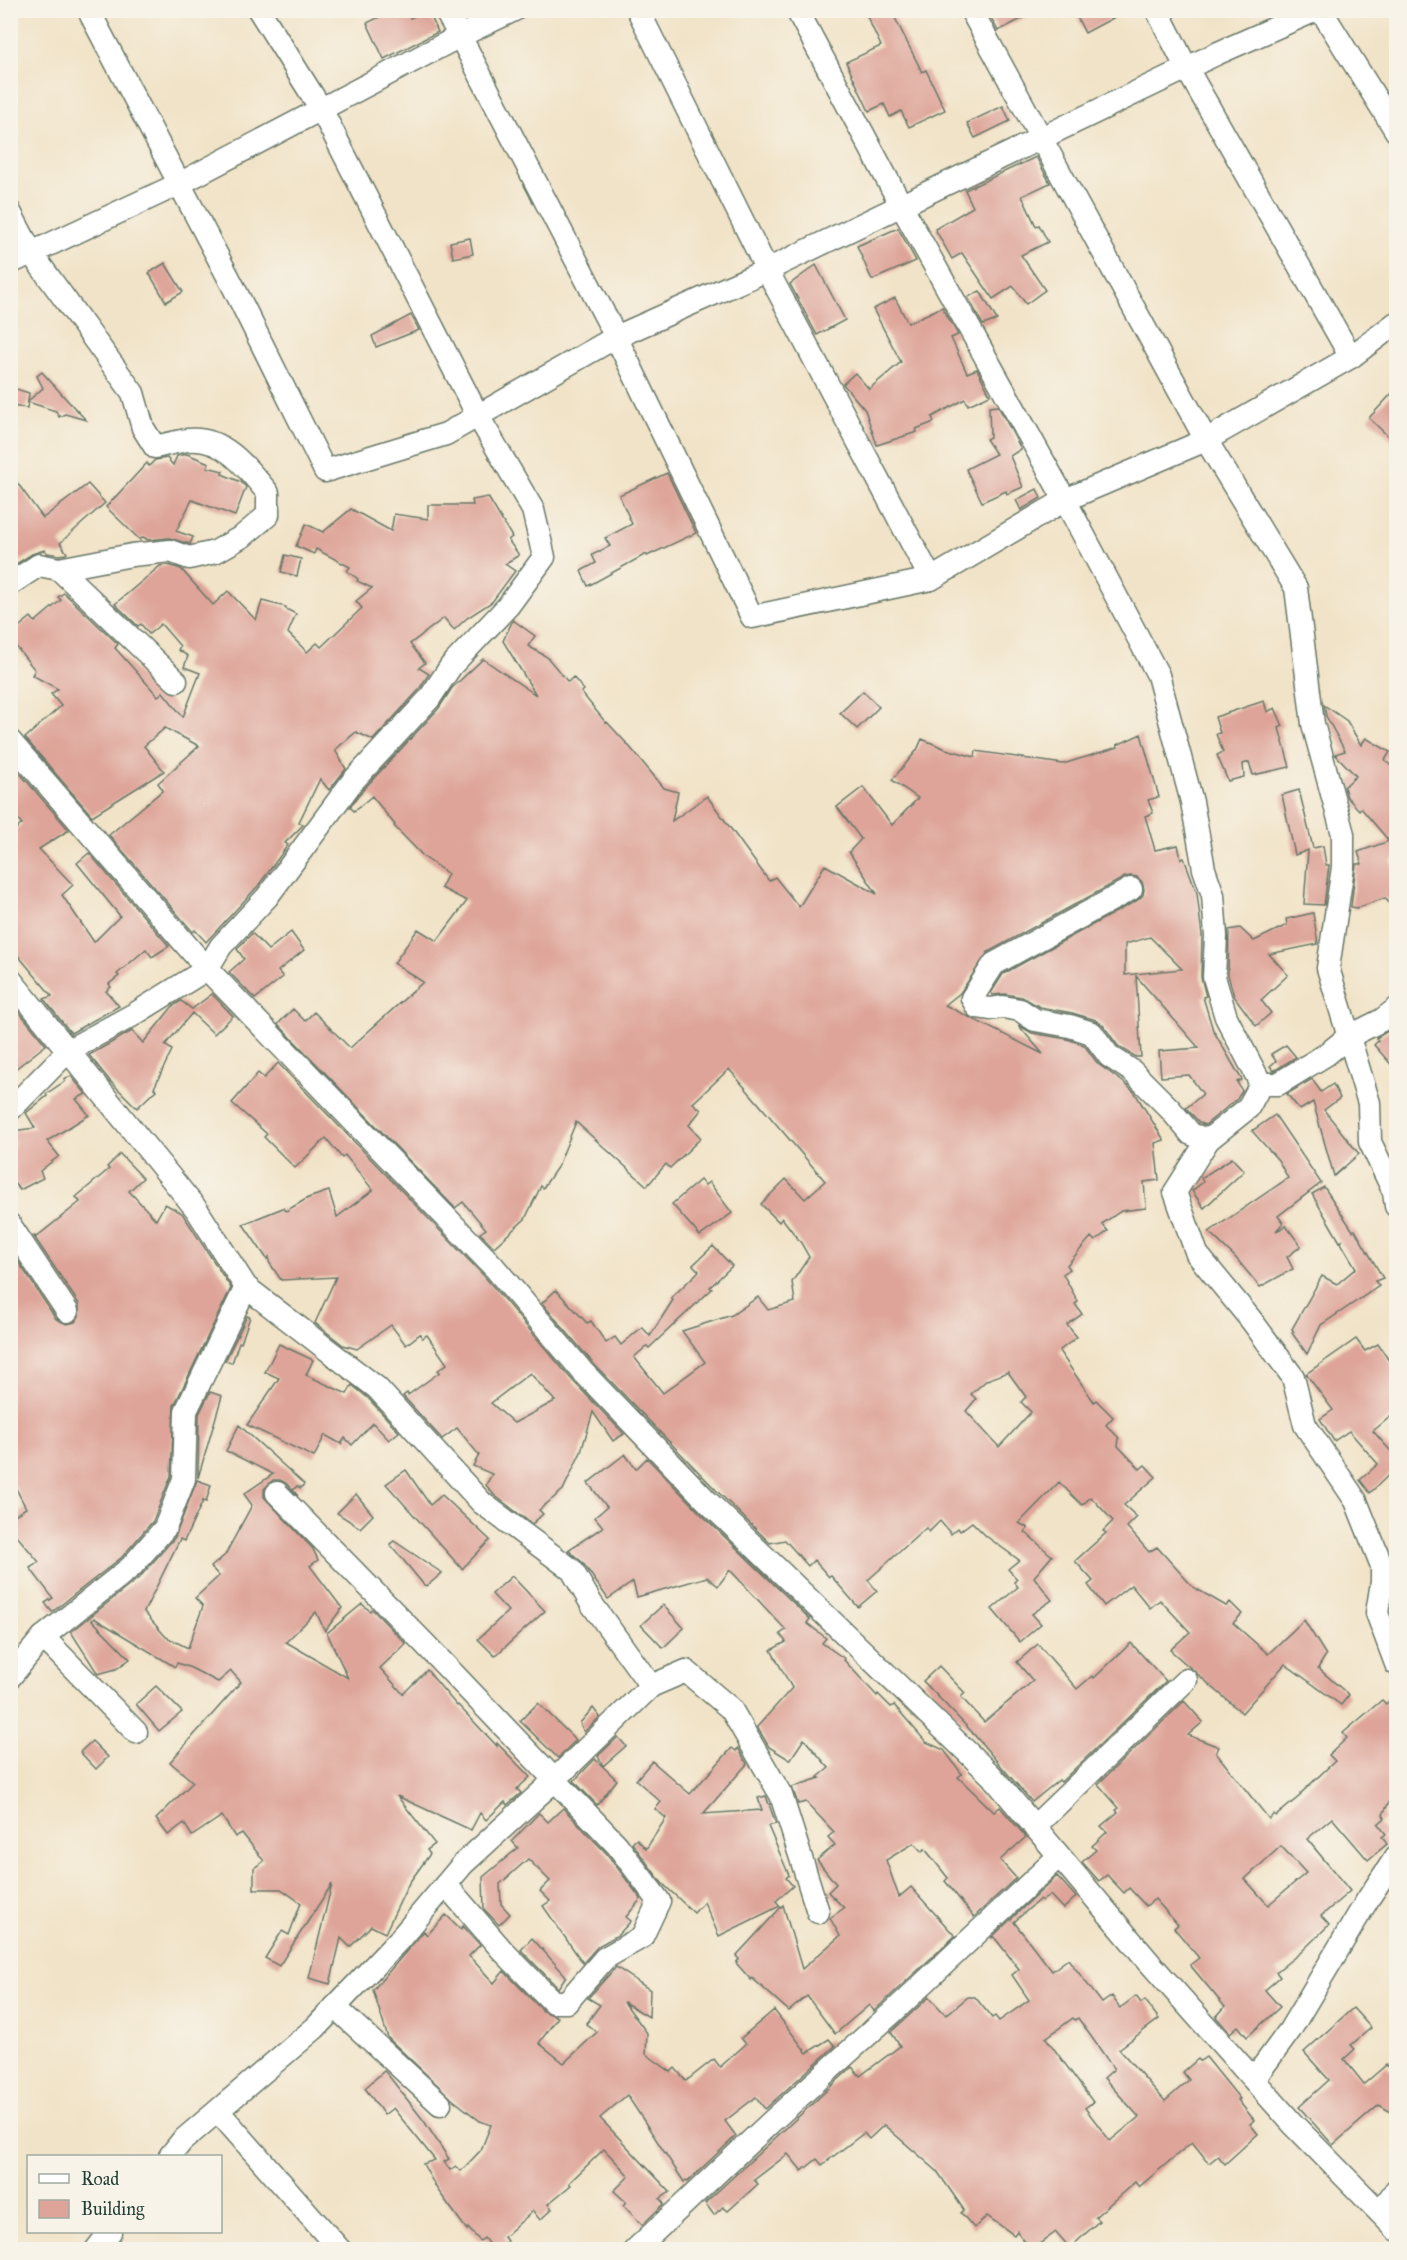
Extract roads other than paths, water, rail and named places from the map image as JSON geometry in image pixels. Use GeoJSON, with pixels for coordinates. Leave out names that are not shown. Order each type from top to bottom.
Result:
{"type":"FeatureCollection","features":[{"type":"Feature","properties":{"kind":"street"},"geometry":{"type":"LineString","coordinates":[[10,1110],[69,1050],[133,1015],[207,969],[221,946],[267,897],[352,782],[429,699],[451,666],[508,606],[544,557],[533,510],[478,416],[321,109],[259,10]]}},
{"type":"Feature","properties":{"kind":"street"},"geometry":{"type":"LineString","coordinates":[[445,10],[616,337],[752,617],[931,579],[1065,500],[1206,440],[1351,357],[1396,323]]}},
{"type":"Feature","properties":{"kind":"street"},"geometry":{"type":"LineString","coordinates":[[10,264],[179,184],[460,36],[514,10]]}},
{"type":"Feature","properties":{"kind":"street"},"geometry":{"type":"LineString","coordinates":[[638,10],[766,270],[931,579]]}},
{"type":"Feature","properties":{"kind":"street"},"geometry":{"type":"LineString","coordinates":[[797,10],[1158,675],[1192,802],[1204,869],[1214,895],[1216,936],[1214,977],[1226,1017],[1261,1084]]}},
{"type":"Feature","properties":{"kind":"street"},"geometry":{"type":"LineString","coordinates":[[971,10],[1206,440],[1296,588],[1313,724],[1343,834],[1343,867],[1328,968],[1369,1104],[1370,1142],[1394,1192],[1396,1206]]}},
{"type":"Feature","properties":{"kind":"street"},"geometry":{"type":"LineString","coordinates":[[1157,10],[1187,69],[1351,357]]}},
{"type":"Feature","properties":{"kind":"street"},"geometry":{"type":"LineString","coordinates":[[91,15],[232,284],[325,471],[446,434],[616,337],[766,270],[1216,54],[1316,10]]}},
{"type":"Feature","properties":{"kind":"street"},"geometry":{"type":"LineString","coordinates":[[1321,10],[1396,131]]}},
{"type":"Feature","properties":{"kind":"street"},"geometry":{"type":"LineString","coordinates":[[10,212],[32,254],[133,393],[143,428],[155,447],[189,440],[208,441],[226,449],[247,468],[268,493],[268,515],[243,536],[215,552],[189,558],[170,551],[132,555],[58,569],[39,565],[10,584]]}},
{"type":"Feature","properties":{"kind":"street"},"geometry":{"type":"LineString","coordinates":[[58,569],[176,681]]}},
{"type":"Feature","properties":{"kind":"street"},"geometry":{"type":"LineString","coordinates":[[10,741],[207,969],[494,1267],[584,1372],[699,1493],[991,1776],[1149,1962],[1293,2124],[1396,2229]]}},
{"type":"Feature","properties":{"kind":"street"},"geometry":{"type":"LineString","coordinates":[[1131,889],[994,964],[972,998],[977,1007],[1020,1010],[1035,1020],[1070,1026],[1092,1033],[1109,1056],[1131,1071],[1170,1109],[1191,1134],[1208,1140]]}},
{"type":"Feature","properties":{"kind":"street"},"geometry":{"type":"LineString","coordinates":[[10,979],[197,1210],[246,1287],[377,1388],[482,1503],[573,1570],[591,1603],[651,1686]]}},
{"type":"Feature","properties":{"kind":"street"},"geometry":{"type":"LineString","coordinates":[[1261,1084],[1278,1084],[1327,1054],[1348,1037],[1382,1020],[1396,1009]]}},
{"type":"Feature","properties":{"kind":"street"},"geometry":{"type":"LineString","coordinates":[[1261,1084],[1248,1108],[1208,1140],[1175,1192],[1197,1254],[1252,1321],[1293,1377],[1305,1425],[1356,1501],[1382,1566],[1377,1613],[1396,1664]]}},
{"type":"Feature","properties":{"kind":"street"},"geometry":{"type":"LineString","coordinates":[[10,1225],[68,1311]]}},
{"type":"Feature","properties":{"kind":"street"},"geometry":{"type":"LineString","coordinates":[[10,1677],[43,1637],[131,1567],[165,1528],[184,1479],[186,1411],[246,1287]]}},
{"type":"Feature","properties":{"kind":"street"},"geometry":{"type":"LineString","coordinates":[[277,1493],[617,1845],[660,1901],[642,1936],[605,1958],[567,2002],[553,2002],[502,1950],[446,1885]]}},
{"type":"Feature","properties":{"kind":"street"},"geometry":{"type":"LineString","coordinates":[[43,1637],[136,1732]]}},
{"type":"Feature","properties":{"kind":"street"},"geometry":{"type":"LineString","coordinates":[[172,2155],[182,2141],[315,2028],[398,1941],[463,1864],[555,1780],[651,1686],[686,1671],[731,1708],[781,1795],[818,1912]]}},
{"type":"Feature","properties":{"kind":"street"},"geometry":{"type":"LineString","coordinates":[[1034,1827],[1186,1680]]}},
{"type":"Feature","properties":{"kind":"street"},"geometry":{"type":"LineString","coordinates":[[635,2250],[1059,1856]]}},
{"type":"Feature","properties":{"kind":"street"},"geometry":{"type":"LineString","coordinates":[[1254,2079],[1290,2030],[1368,1899],[1396,1857]]}},
{"type":"Feature","properties":{"kind":"street"},"geometry":{"type":"LineString","coordinates":[[335,2007],[440,2104]]}},
{"type":"Feature","properties":{"kind":"street"},"geometry":{"type":"LineString","coordinates":[[218,2111],[340,2250]]}},
{"type":"Feature","properties":{"kind":"street"},"geometry":{"type":"LineString","coordinates":[[1380,2212],[1396,2190]]}},
{"type":"Feature","properties":{"kind":"street"},"geometry":{"type":"LineString","coordinates":[[96,2250],[109,2233]]}}]}
